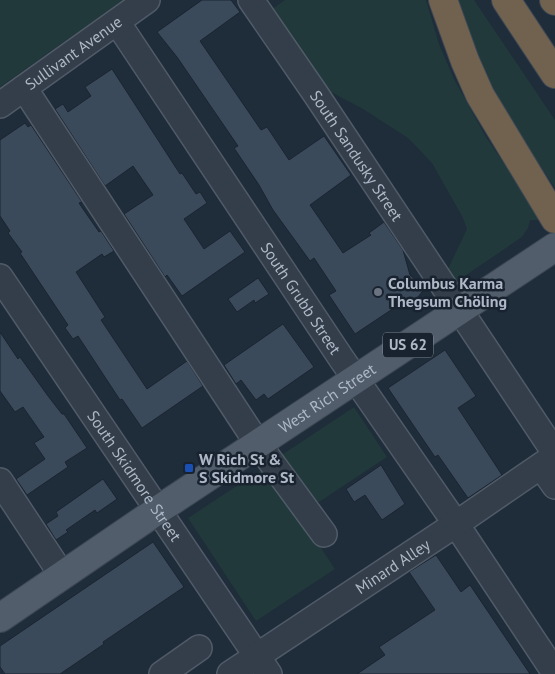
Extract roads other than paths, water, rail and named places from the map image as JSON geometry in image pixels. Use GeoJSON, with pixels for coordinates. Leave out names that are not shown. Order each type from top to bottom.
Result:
{"type":"FeatureCollection","features":[{"type":"Feature","properties":{"kind":"highway"},"geometry":{"type":"LineString","coordinates":[[443,0],[465,61],[480,95],[555,219]]}},
{"type":"Feature","properties":{"kind":"highway"},"geometry":{"type":"LineString","coordinates":[[506,0],[555,74]]}},
{"type":"Feature","properties":{"kind":"main road","name":"West Rich Street"},"geometry":{"type":"LineString","coordinates":[[0,618],[158,510],[555,247]]}},
{"type":"Feature","properties":{"kind":"street","name":"Sullivant Avenue"},"geometry":{"type":"LineString","coordinates":[[0,104],[147,0]]}},
{"type":"Feature","properties":{"kind":"street","name":"South Sandusky Street"},"geometry":{"type":"LineString","coordinates":[[251,0],[460,311],[550,458],[555,486]]}},
{"type":"Feature","properties":{"kind":"street","name":"South Grubb Street"},"geometry":{"type":"LineString","coordinates":[[117,22],[555,673]]}},
{"type":"Feature","properties":{"kind":"street"},"geometry":{"type":"LineString","coordinates":[[24,88],[258,444],[324,534]]}},
{"type":"Feature","properties":{"kind":"street","name":"South Skidmore Street"},"geometry":{"type":"LineString","coordinates":[[0,277],[263,665]]}},
{"type":"Feature","properties":{"kind":"street","name":"Minard Alley"},"geometry":{"type":"LineString","coordinates":[[230,674],[263,665],[550,458]]}},
{"type":"Feature","properties":{"kind":"street"},"geometry":{"type":"LineString","coordinates":[[0,481],[62,575]]}},
{"type":"Feature","properties":{"kind":"street"},"geometry":{"type":"LineString","coordinates":[[162,674],[199,648]]}},
{"type":"Feature","properties":{"kind":"place","name":"Columbus Karma Thegsum Chöling"},"geometry":{"type":"Point","coordinates":[378,292]}},
{"type":"Feature","properties":{"kind":"place","name":"W Rich St & S Skidmore St"},"geometry":{"type":"Point","coordinates":[189,468]}}]}
